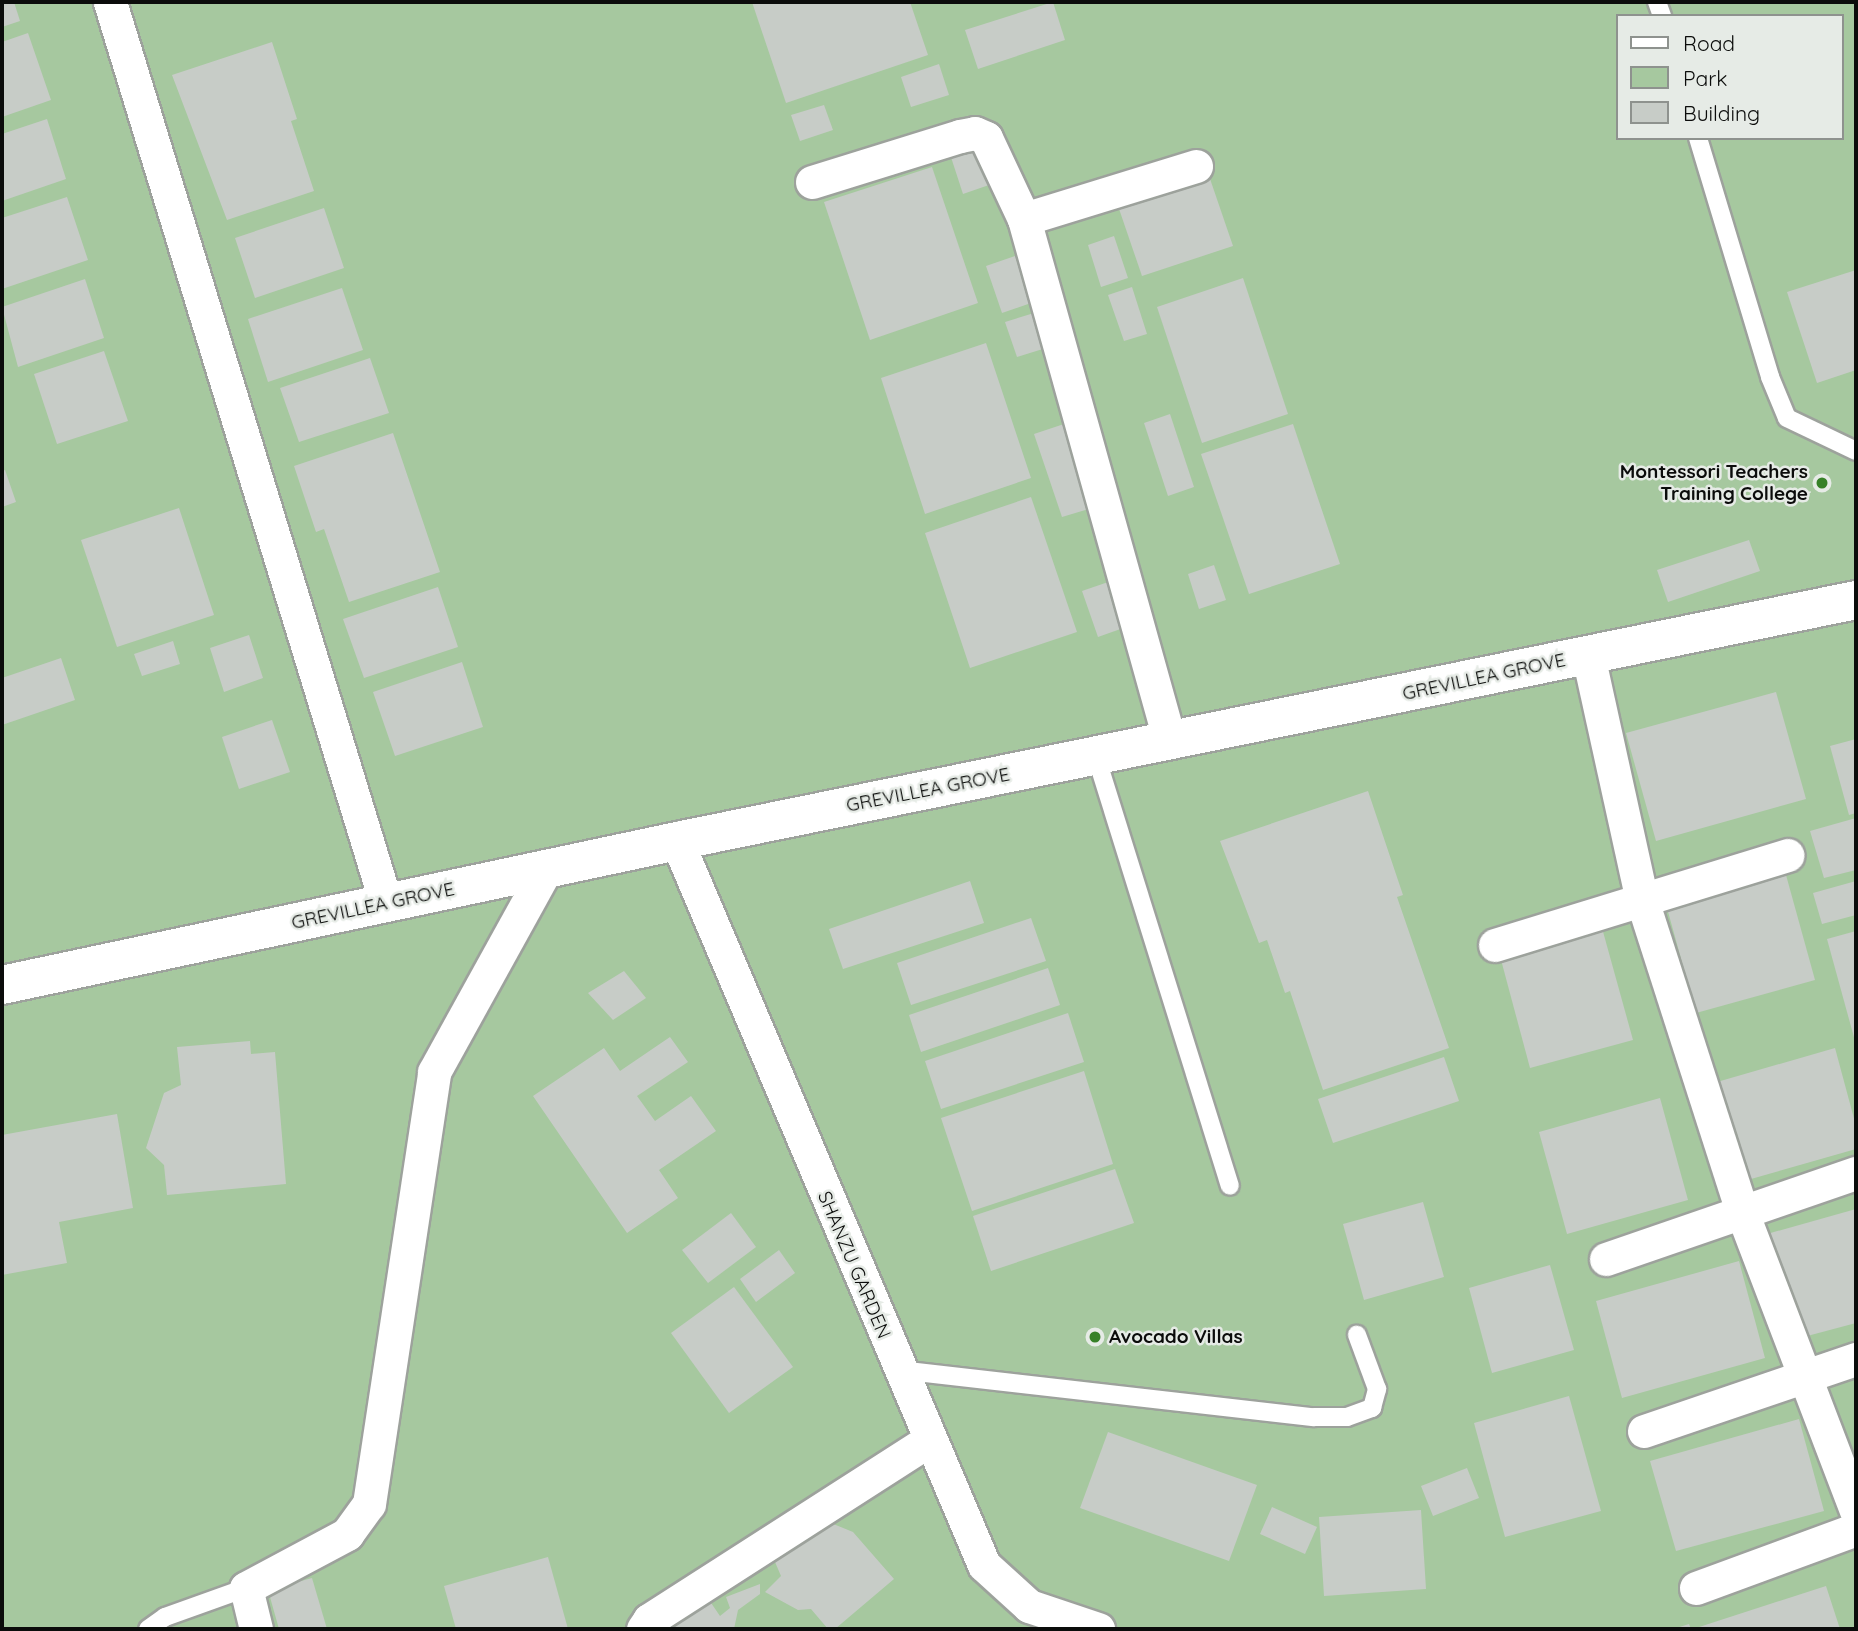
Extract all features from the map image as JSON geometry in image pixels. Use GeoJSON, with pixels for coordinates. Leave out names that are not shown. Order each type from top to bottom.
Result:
{"type":"FeatureCollection","features":[{"type":"Feature","properties":{"kind":"street"},"geometry":{"type":"LineString","coordinates":[[110,2],[386,903]]}},
{"type":"Feature","properties":{"kind":"street"},"geometry":{"type":"LineString","coordinates":[[812,182],[975,133],[986,138],[1024,219],[1170,741]]}},
{"type":"Feature","properties":{"kind":"street"},"geometry":{"type":"LineString","coordinates":[[1024,219],[1196,166]]}},
{"type":"Feature","properties":{"kind":"street","name":"GREVILLEA GROVE"},"geometry":{"type":"LineString","coordinates":[[2,985],[677,841],[1856,600]]}},
{"type":"Feature","properties":{"kind":"street"},"geometry":{"type":"LineString","coordinates":[[1588,656],[1642,900],[1742,1212],[1802,1377],[1856,1510]]}},
{"type":"Feature","properties":{"kind":"street","name":"SHANZU GARDEN"},"geometry":{"type":"LineString","coordinates":[[677,841],[899,1370],[984,1565],[1029,1606],[1098,1629]]}},
{"type":"Feature","properties":{"kind":"street"},"geometry":{"type":"LineString","coordinates":[[1495,945],[1787,855]]}},
{"type":"Feature","properties":{"kind":"street"},"geometry":{"type":"LineString","coordinates":[[256,1629],[246,1588],[347,1534],[369,1504],[434,1072],[545,871]]}},
{"type":"Feature","properties":{"kind":"street"},"geometry":{"type":"LineString","coordinates":[[1606,1259],[1856,1173]]}},
{"type":"Feature","properties":{"kind":"street"},"geometry":{"type":"LineString","coordinates":[[1644,1431],[1856,1359]]}},
{"type":"Feature","properties":{"kind":"street"},"geometry":{"type":"LineString","coordinates":[[643,1629],[649,1620],[929,1440]]}},
{"type":"Feature","properties":{"kind":"street"},"geometry":{"type":"LineString","coordinates":[[1696,1588],[1856,1530]]}},
{"type":"Feature","properties":{"kind":"lane"},"geometry":{"type":"LineString","coordinates":[[1700,140],[1770,377],[1787,418],[1856,451]]}},
{"type":"Feature","properties":{"kind":"lane"},"geometry":{"type":"LineString","coordinates":[[1096,756],[1230,1186]]}},
{"type":"Feature","properties":{"kind":"lane"},"geometry":{"type":"LineString","coordinates":[[899,1370],[1314,1417],[1346,1416],[1372,1408],[1377,1389],[1357,1335]]}},
{"type":"Feature","properties":{"kind":"lane"},"geometry":{"type":"LineString","coordinates":[[148,1629],[165,1617],[246,1588]]}},
{"type":"Feature","properties":{"kind":"green space"},"geometry":{"type":"Polygon","coordinates":[[[2,2],[1856,2],[1856,1629],[2,1629],[2,2]]]}},
{"type":"Feature","properties":{"kind":"building"},"geometry":{"type":"Polygon","coordinates":[[[2,2],[14,2],[20,21],[2,27],[2,2]]]}},
{"type":"Feature","properties":{"kind":"building"},"geometry":{"type":"Polygon","coordinates":[[[752,2],[910,2],[928,55],[786,103],[752,2]]]}},
{"type":"Feature","properties":{"kind":"building"},"geometry":{"type":"Polygon","coordinates":[[[1053,2],[1065,40],[978,69],[965,30],[1053,2]]]}},
{"type":"Feature","properties":{"kind":"building"},"geometry":{"type":"Polygon","coordinates":[[[28,33],[51,100],[2,117],[2,42],[28,33]]]}},
{"type":"Feature","properties":{"kind":"building"},"geometry":{"type":"Polygon","coordinates":[[[272,42],[297,119],[291,121],[314,191],[227,220],[172,75],[272,42]]]}},
{"type":"Feature","properties":{"kind":"building"},"geometry":{"type":"Polygon","coordinates":[[[939,64],[949,95],[911,107],[901,77],[939,64]]]}},
{"type":"Feature","properties":{"kind":"building"},"geometry":{"type":"Polygon","coordinates":[[[824,105],[833,130],[800,141],[791,115],[824,105]]]}},
{"type":"Feature","properties":{"kind":"building"},"geometry":{"type":"Polygon","coordinates":[[[47,119],[66,179],[2,201],[2,134],[47,119]]]}},
{"type":"Feature","properties":{"kind":"building"},"geometry":{"type":"Polygon","coordinates":[[[974,139],[989,185],[963,194],[948,148],[974,139]]]}},
{"type":"Feature","properties":{"kind":"building"},"geometry":{"type":"Polygon","coordinates":[[[932,167],[978,303],[870,340],[824,202],[932,167]]]}},
{"type":"Feature","properties":{"kind":"building"},"geometry":{"type":"Polygon","coordinates":[[[1208,173],[1233,246],[1142,276],[1117,203],[1208,173]]]}},
{"type":"Feature","properties":{"kind":"building"},"geometry":{"type":"Polygon","coordinates":[[[67,197],[88,260],[2,289],[2,218],[67,197]]]}},
{"type":"Feature","properties":{"kind":"building"},"geometry":{"type":"Polygon","coordinates":[[[324,208],[344,268],[255,298],[235,238],[324,208]]]}},
{"type":"Feature","properties":{"kind":"building"},"geometry":{"type":"Polygon","coordinates":[[[1114,236],[1128,278],[1101,287],[1088,245],[1114,236]]]}},
{"type":"Feature","properties":{"kind":"building"},"geometry":{"type":"Polygon","coordinates":[[[1015,256],[1031,303],[1002,313],[986,266],[1015,256]]]}},
{"type":"Feature","properties":{"kind":"building"},"geometry":{"type":"Polygon","coordinates":[[[1856,270],[1856,370],[1817,383],[1787,292],[1856,270]]]}},
{"type":"Feature","properties":{"kind":"building"},"geometry":{"type":"Polygon","coordinates":[[[1243,278],[1288,414],[1202,443],[1157,307],[1243,278]]]}},
{"type":"Feature","properties":{"kind":"building"},"geometry":{"type":"Polygon","coordinates":[[[85,279],[104,338],[18,367],[2,307],[85,279]]]}},
{"type":"Feature","properties":{"kind":"building"},"geometry":{"type":"Polygon","coordinates":[[[1132,287],[1147,334],[1124,341],[1108,295],[1132,287]]]}},
{"type":"Feature","properties":{"kind":"building"},"geometry":{"type":"Polygon","coordinates":[[[342,288],[363,350],[268,382],[248,319],[342,288]]]}},
{"type":"Feature","properties":{"kind":"building"},"geometry":{"type":"Polygon","coordinates":[[[1034,313],[1046,348],[1017,357],[1005,322],[1034,313]]]}},
{"type":"Feature","properties":{"kind":"building"},"geometry":{"type":"Polygon","coordinates":[[[986,343],[1031,478],[925,514],[881,378],[986,343]]]}},
{"type":"Feature","properties":{"kind":"building"},"geometry":{"type":"Polygon","coordinates":[[[104,351],[128,421],[57,444],[34,374],[104,351]]]}},
{"type":"Feature","properties":{"kind":"building"},"geometry":{"type":"Polygon","coordinates":[[[370,358],[389,413],[299,442],[280,388],[370,358]]]}},
{"type":"Feature","properties":{"kind":"building"},"geometry":{"type":"Polygon","coordinates":[[[1170,414],[1194,487],[1168,496],[1144,423],[1170,414]]]}},
{"type":"Feature","properties":{"kind":"building"},"geometry":{"type":"Polygon","coordinates":[[[1064,424],[1092,508],[1062,517],[1034,434],[1064,424]]]}},
{"type":"Feature","properties":{"kind":"building"},"geometry":{"type":"Polygon","coordinates":[[[1293,424],[1340,564],[1249,594],[1201,454],[1293,424]]]}},
{"type":"Feature","properties":{"kind":"building"},"geometry":{"type":"Polygon","coordinates":[[[393,433],[440,572],[349,602],[324,529],[316,532],[294,466],[393,433]]]}},
{"type":"Feature","properties":{"kind":"building"},"geometry":{"type":"Polygon","coordinates":[[[5,470],[16,502],[2,507],[2,471],[5,470]]]}},
{"type":"Feature","properties":{"kind":"building"},"geometry":{"type":"Polygon","coordinates":[[[1031,497],[1077,632],[970,668],[925,533],[1031,497]]]}},
{"type":"Feature","properties":{"kind":"building"},"geometry":{"type":"Polygon","coordinates":[[[179,508],[214,615],[117,647],[81,540],[179,508]]]}},
{"type":"Feature","properties":{"kind":"building"},"geometry":{"type":"Polygon","coordinates":[[[1749,540],[1760,571],[1668,602],[1657,570],[1749,540]]]}},
{"type":"Feature","properties":{"kind":"building"},"geometry":{"type":"Polygon","coordinates":[[[1214,565],[1226,600],[1199,609],[1188,574],[1214,565]]]}},
{"type":"Feature","properties":{"kind":"building"},"geometry":{"type":"Polygon","coordinates":[[[1114,580],[1129,626],[1098,637],[1082,591],[1114,580]]]}},
{"type":"Feature","properties":{"kind":"building"},"geometry":{"type":"Polygon","coordinates":[[[438,587],[458,647],[364,678],[343,619],[438,587]]]}},
{"type":"Feature","properties":{"kind":"building"},"geometry":{"type":"Polygon","coordinates":[[[249,635],[263,678],[224,692],[210,648],[249,635]]]}},
{"type":"Feature","properties":{"kind":"building"},"geometry":{"type":"Polygon","coordinates":[[[173,641],[180,664],[142,676],[134,654],[173,641]]]}},
{"type":"Feature","properties":{"kind":"building"},"geometry":{"type":"Polygon","coordinates":[[[61,658],[75,700],[2,725],[2,678],[61,658]]]}},
{"type":"Feature","properties":{"kind":"building"},"geometry":{"type":"Polygon","coordinates":[[[462,662],[483,727],[395,756],[373,692],[462,662]]]}},
{"type":"Feature","properties":{"kind":"building"},"geometry":{"type":"Polygon","coordinates":[[[1776,692],[1806,799],[1656,841],[1626,733],[1776,692]]]}},
{"type":"Feature","properties":{"kind":"building"},"geometry":{"type":"Polygon","coordinates":[[[272,720],[290,772],[239,789],[222,737],[272,720]]]}},
{"type":"Feature","properties":{"kind":"building"},"geometry":{"type":"Polygon","coordinates":[[[1856,739],[1856,813],[1849,815],[1830,746],[1856,739]]]}},
{"type":"Feature","properties":{"kind":"building"},"geometry":{"type":"Polygon","coordinates":[[[1368,791],[1403,895],[1397,897],[1449,1048],[1323,1090],[1290,991],[1285,993],[1267,940],[1259,943],[1220,841],[1368,791]]]}},
{"type":"Feature","properties":{"kind":"building"},"geometry":{"type":"Polygon","coordinates":[[[1856,818],[1856,870],[1824,878],[1810,831],[1856,818]]]}},
{"type":"Feature","properties":{"kind":"building"},"geometry":{"type":"Polygon","coordinates":[[[1786,875],[1815,980],[1696,1013],[1667,908],[1786,875]]]}},
{"type":"Feature","properties":{"kind":"building"},"geometry":{"type":"Polygon","coordinates":[[[970,881],[984,923],[843,969],[829,929],[970,881]]]}},
{"type":"Feature","properties":{"kind":"building"},"geometry":{"type":"Polygon","coordinates":[[[1856,881],[1856,915],[1822,924],[1813,893],[1856,881]]]}},
{"type":"Feature","properties":{"kind":"building"},"geometry":{"type":"Polygon","coordinates":[[[1031,918],[1046,961],[911,1005],[897,963],[1031,918]]]}},
{"type":"Feature","properties":{"kind":"building"},"geometry":{"type":"Polygon","coordinates":[[[1602,928],[1633,1040],[1530,1068],[1500,956],[1602,928]]]}},
{"type":"Feature","properties":{"kind":"building"},"geometry":{"type":"Polygon","coordinates":[[[1856,931],[1856,1041],[1855,1041],[1827,939],[1856,931]]]}},
{"type":"Feature","properties":{"kind":"building"},"geometry":{"type":"Polygon","coordinates":[[[1048,968],[1060,1005],[921,1052],[909,1015],[1048,968]]]}},
{"type":"Feature","properties":{"kind":"building"},"geometry":{"type":"Polygon","coordinates":[[[624,971],[646,998],[613,1020],[588,993],[624,971]]]}},
{"type":"Feature","properties":{"kind":"building"},"geometry":{"type":"Polygon","coordinates":[[[1068,1013],[1084,1062],[941,1109],[925,1061],[1068,1013]]]}},
{"type":"Feature","properties":{"kind":"building"},"geometry":{"type":"Polygon","coordinates":[[[670,1037],[688,1062],[637,1096],[655,1121],[691,1096],[716,1131],[659,1170],[678,1198],[627,1233],[533,1096],[604,1048],[620,1071],[670,1037]]]}},
{"type":"Feature","properties":{"kind":"building"},"geometry":{"type":"Polygon","coordinates":[[[250,1041],[251,1054],[275,1052],[286,1184],[167,1195],[164,1165],[146,1148],[164,1093],[181,1085],[177,1047],[250,1041]]]}},
{"type":"Feature","properties":{"kind":"building"},"geometry":{"type":"Polygon","coordinates":[[[1835,1048],[1856,1126],[1856,1149],[1744,1181],[1717,1082],[1835,1048]]]}},
{"type":"Feature","properties":{"kind":"building"},"geometry":{"type":"Polygon","coordinates":[[[1444,1057],[1459,1101],[1333,1143],[1318,1099],[1444,1057]]]}},
{"type":"Feature","properties":{"kind":"building"},"geometry":{"type":"Polygon","coordinates":[[[1084,1071],[1113,1164],[972,1211],[941,1118],[1084,1071]]]}},
{"type":"Feature","properties":{"kind":"building"},"geometry":{"type":"Polygon","coordinates":[[[1660,1098],[1688,1200],[1567,1234],[1539,1132],[1660,1098]]]}},
{"type":"Feature","properties":{"kind":"building"},"geometry":{"type":"Polygon","coordinates":[[[117,1114],[133,1208],[59,1222],[67,1263],[2,1275],[2,1135],[117,1114]]]}},
{"type":"Feature","properties":{"kind":"building"},"geometry":{"type":"Polygon","coordinates":[[[1115,1169],[1134,1223],[991,1271],[973,1216],[1115,1169]]]}},
{"type":"Feature","properties":{"kind":"building"},"geometry":{"type":"Polygon","coordinates":[[[1423,1202],[1444,1277],[1364,1300],[1343,1224],[1423,1202]]]}},
{"type":"Feature","properties":{"kind":"building"},"geometry":{"type":"Polygon","coordinates":[[[1856,1209],[1856,1323],[1796,1339],[1767,1234],[1856,1209]]]}},
{"type":"Feature","properties":{"kind":"building"},"geometry":{"type":"Polygon","coordinates":[[[731,1213],[756,1247],[708,1283],[682,1250],[731,1213]]]}},
{"type":"Feature","properties":{"kind":"building"},"geometry":{"type":"Polygon","coordinates":[[[779,1250],[795,1273],[756,1302],[740,1279],[779,1250]]]}},
{"type":"Feature","properties":{"kind":"building"},"geometry":{"type":"Polygon","coordinates":[[[1739,1261],[1765,1358],[1622,1398],[1596,1301],[1739,1261]]]}},
{"type":"Feature","properties":{"kind":"building"},"geometry":{"type":"Polygon","coordinates":[[[1550,1265],[1574,1350],[1492,1373],[1469,1288],[1550,1265]]]}},
{"type":"Feature","properties":{"kind":"building"},"geometry":{"type":"Polygon","coordinates":[[[734,1287],[793,1367],[729,1413],[671,1333],[734,1287]]]}},
{"type":"Feature","properties":{"kind":"building"},"geometry":{"type":"Polygon","coordinates":[[[1569,1396],[1601,1511],[1505,1537],[1474,1423],[1569,1396]]]}},
{"type":"Feature","properties":{"kind":"building"},"geometry":{"type":"Polygon","coordinates":[[[1799,1419],[1824,1511],[1676,1551],[1650,1461],[1799,1419]]]}},
{"type":"Feature","properties":{"kind":"building"},"geometry":{"type":"Polygon","coordinates":[[[1108,1432],[1257,1485],[1229,1561],[1080,1508],[1108,1432]]]}},
{"type":"Feature","properties":{"kind":"building"},"geometry":{"type":"Polygon","coordinates":[[[1467,1468],[1479,1498],[1433,1516],[1421,1486],[1467,1468]]]}},
{"type":"Feature","properties":{"kind":"building"},"geometry":{"type":"Polygon","coordinates":[[[1272,1507],[1317,1527],[1305,1554],[1260,1534],[1272,1507]]]}},
{"type":"Feature","properties":{"kind":"building"},"geometry":{"type":"Polygon","coordinates":[[[1421,1510],[1426,1589],[1324,1596],[1319,1517],[1421,1510]]]}},
{"type":"Feature","properties":{"kind":"building"},"geometry":{"type":"Polygon","coordinates":[[[826,1521],[853,1532],[894,1579],[835,1629],[828,1629],[811,1609],[798,1610],[765,1592],[781,1576],[769,1548],[826,1521]]]}},
{"type":"Feature","properties":{"kind":"building"},"geometry":{"type":"Polygon","coordinates":[[[548,1557],[568,1629],[456,1629],[444,1586],[548,1557]]]}},
{"type":"Feature","properties":{"kind":"building"},"geometry":{"type":"Polygon","coordinates":[[[312,1578],[327,1629],[279,1629],[268,1590],[312,1578]]]}},
{"type":"Feature","properties":{"kind":"building"},"geometry":{"type":"Polygon","coordinates":[[[760,1584],[760,1594],[738,1610],[734,1629],[663,1629],[707,1597],[720,1616],[730,1608],[726,1597],[760,1584]]]}},
{"type":"Feature","properties":{"kind":"building"},"geometry":{"type":"Polygon","coordinates":[[[1826,1586],[1840,1629],[1693,1629],[1826,1586]]]}},
{"type":"Feature","properties":{"kind":"building"},"geometry":{"type":"Polygon","coordinates":[[[1689,1624],[1691,1629],[1673,1629],[1689,1624]]]}},
{"type":"Feature","properties":{"kind":"place","name":"Montessori Teachers Training College"},"geometry":{"type":"Point","coordinates":[1822,483]}},
{"type":"Feature","properties":{"kind":"place","name":"Avocado Villas"},"geometry":{"type":"Point","coordinates":[1095,1337]}}]}
